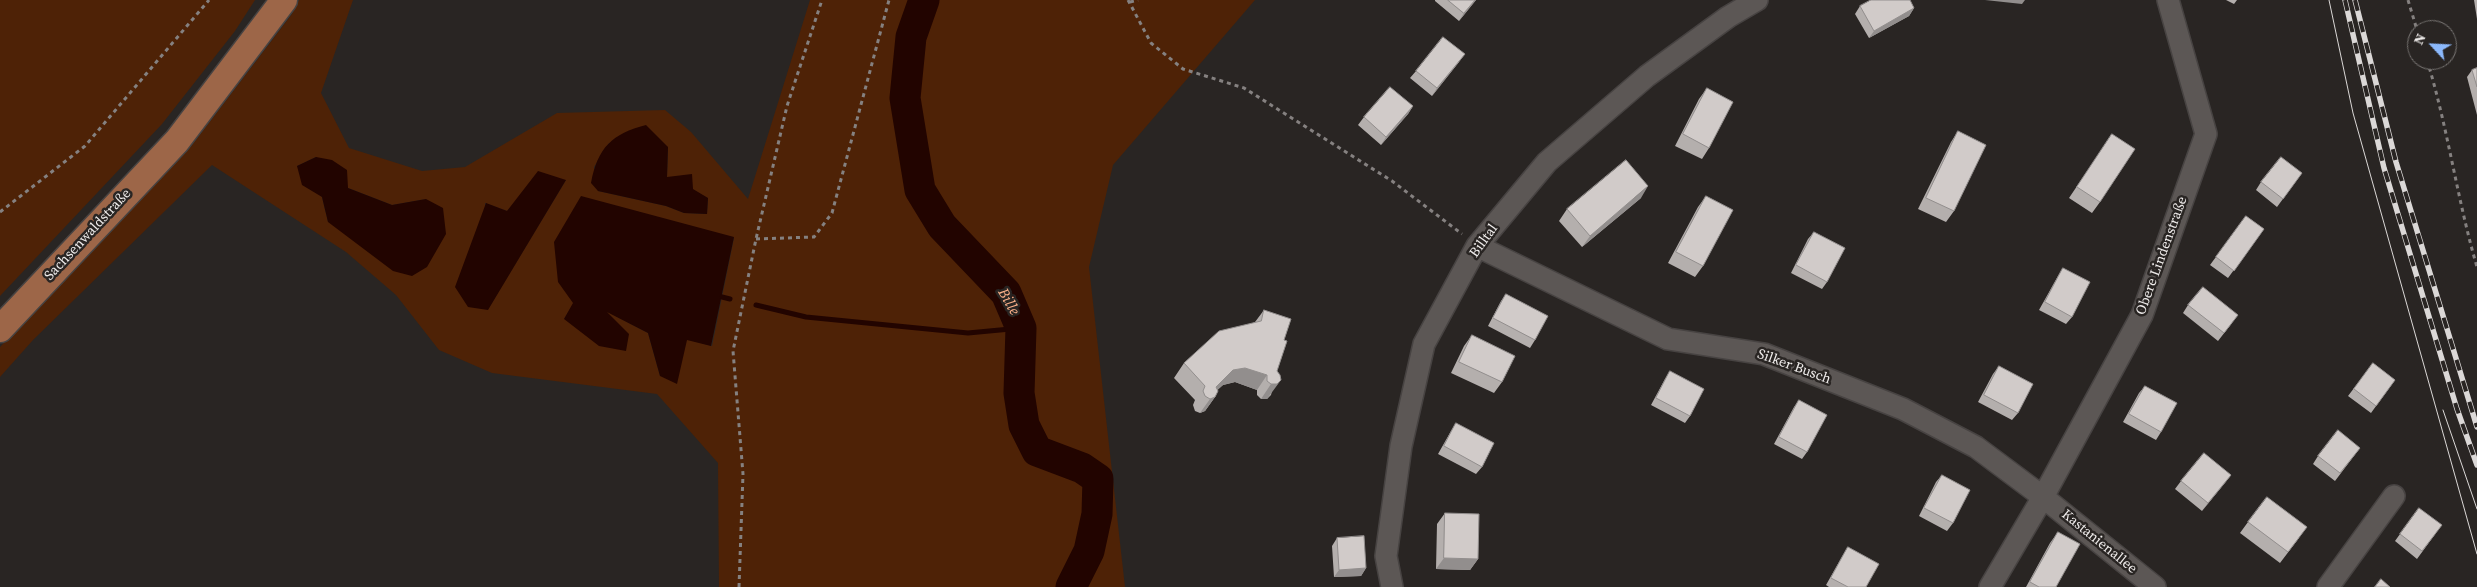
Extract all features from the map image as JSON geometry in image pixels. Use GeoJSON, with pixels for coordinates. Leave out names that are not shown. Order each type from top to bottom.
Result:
{"type":"FeatureCollection","features":[{"type":"Feature","properties":{"kind":"main road","name":"Sachsenwaldstraße"},"geometry":{"type":"LineString","coordinates":[[0,329],[177,141],[284,0]]}},
{"type":"Feature","properties":{"kind":"street","name":"Billtal"},"geometry":{"type":"LineString","coordinates":[[1392,587],[1386,556],[1401,446],[1424,344],[1477,246],[1547,162],[1647,76],[1728,17],[1757,0]]}},
{"type":"Feature","properties":{"kind":"street","name":"Obere Lindenstraße"},"geometry":{"type":"LineString","coordinates":[[1990,587],[2043,497],[2142,315],[2206,134],[2168,0]]}},
{"type":"Feature","properties":{"kind":"street","name":"Silker Busch"},"geometry":{"type":"LineString","coordinates":[[1477,246],[1668,339],[1764,354],[1903,409],[1976,447],[2043,497]]}},
{"type":"Feature","properties":{"kind":"street"},"geometry":{"type":"LineString","coordinates":[[2328,587],[2394,496]]}},
{"type":"Feature","properties":{"kind":"street","name":"Kastanienallee"},"geometry":{"type":"LineString","coordinates":[[2043,497],[2155,587]]}},
{"type":"Feature","properties":{"kind":"path"},"geometry":{"type":"LineString","coordinates":[[0,212],[85,146],[210,0]]}},
{"type":"Feature","properties":{"kind":"path"},"geometry":{"type":"LineString","coordinates":[[739,587],[743,474],[733,351],[786,106],[822,0]]}},
{"type":"Feature","properties":{"kind":"path"},"geometry":{"type":"LineString","coordinates":[[756,239],[814,237],[832,213],[889,0]]}},
{"type":"Feature","properties":{"kind":"path"},"geometry":{"type":"LineString","coordinates":[[1138,0],[1129,1],[1151,43],[1183,69],[1244,88],[1392,181],[1477,246]]}},
{"type":"Feature","properties":{"kind":"path"},"geometry":{"type":"LineString","coordinates":[[2408,0],[2414,20]]}},
{"type":"Feature","properties":{"kind":"path"},"geometry":{"type":"LineString","coordinates":[[2430,70],[2436,89],[2467,235],[2477,267]]}},
{"type":"Feature","properties":{"kind":"shaded area"},"geometry":{"type":"Polygon","coordinates":[[[0,0],[255,0],[235,31],[162,124],[0,296],[0,0]]]}},
{"type":"Feature","properties":{"kind":"shaded area"},"geometry":{"type":"Polygon","coordinates":[[[299,0],[353,0],[321,93],[349,148],[422,171],[465,167],[557,113],[665,110],[691,132],[748,199],[810,0],[1255,0],[1113,165],[1089,267],[1125,587],[719,587],[718,463],[657,394],[492,373],[439,350],[396,295],[346,252],[212,165],[33,340],[0,377],[0,347],[189,149],[292,14],[299,0]],[[609,143],[594,167],[598,191],[666,206],[684,213],[707,214],[708,198],[667,178],[668,147],[609,143]],[[316,157],[297,166],[322,197],[328,222],[426,199],[392,205],[348,188],[316,157]],[[566,180],[514,205],[507,211],[485,203],[488,309],[566,180]],[[734,238],[574,303],[564,319],[606,311],[648,333],[660,376],[687,339],[712,346],[734,238]]]}},
{"type":"Feature","properties":{"kind":"shaded area"},"geometry":{"type":"Polygon","coordinates":[[[646,125],[668,147],[667,177],[692,174],[693,189],[708,198],[707,214],[684,213],[666,206],[598,191],[591,183],[598,160],[608,144],[624,133],[646,125]]]}},
{"type":"Feature","properties":{"kind":"shaded area"},"geometry":{"type":"Polygon","coordinates":[[[316,157],[332,160],[347,170],[348,188],[392,205],[426,199],[443,208],[446,234],[427,267],[412,276],[393,271],[328,222],[322,197],[302,185],[297,166],[316,157]]]}},
{"type":"Feature","properties":{"kind":"shaded area"},"geometry":{"type":"Polygon","coordinates":[[[538,171],[566,180],[488,310],[468,307],[455,287],[486,203],[507,211],[538,171]]]}},
{"type":"Feature","properties":{"kind":"shaded area"},"geometry":{"type":"Polygon","coordinates":[[[581,196],[734,237],[711,346],[687,340],[677,384],[660,376],[648,333],[607,312],[629,334],[626,351],[599,346],[564,319],[573,303],[558,282],[554,242],[581,196]]]}},
{"type":"Feature","properties":{"kind":"building"},"geometry":{"type":"Polygon","coordinates":[[[1448,0],[1475,0],[1464,13],[1448,0]]]}},
{"type":"Feature","properties":{"kind":"building"},"geometry":{"type":"Polygon","coordinates":[[[1871,0],[1910,0],[1914,8],[1874,31],[1860,6],[1871,0]]]}},
{"type":"Feature","properties":{"kind":"building"},"geometry":{"type":"Polygon","coordinates":[[[1443,37],[1465,54],[1437,88],[1416,71],[1443,37]]]}},
{"type":"Feature","properties":{"kind":"building"},"geometry":{"type":"Polygon","coordinates":[[[2477,68],[2477,87],[2472,70],[2477,68]]]}},
{"type":"Feature","properties":{"kind":"building"},"geometry":{"type":"Polygon","coordinates":[[[1390,87],[1413,106],[1386,137],[1364,117],[1390,87]]]}},
{"type":"Feature","properties":{"kind":"building"},"geometry":{"type":"Polygon","coordinates":[[[1707,88],[1733,102],[1709,148],[1683,134],[1707,88]]]}},
{"type":"Feature","properties":{"kind":"building"},"geometry":{"type":"Polygon","coordinates":[[[1958,131],[1986,145],[1954,211],[1926,198],[1958,131]]]}},
{"type":"Feature","properties":{"kind":"building"},"geometry":{"type":"Polygon","coordinates":[[[2112,134],[2135,149],[2100,202],[2077,187],[2112,134]]]}},
{"type":"Feature","properties":{"kind":"building"},"geometry":{"type":"Polygon","coordinates":[[[2281,157],[2302,173],[2283,199],[2261,182],[2281,157]]]}},
{"type":"Feature","properties":{"kind":"building"},"geometry":{"type":"Polygon","coordinates":[[[1626,160],[1648,186],[1590,236],[1567,209],[1626,160]]]}},
{"type":"Feature","properties":{"kind":"building"},"geometry":{"type":"Polygon","coordinates":[[[1706,196],[1733,210],[1703,266],[1676,252],[1706,196]]]}},
{"type":"Feature","properties":{"kind":"building"},"geometry":{"type":"Polygon","coordinates":[[[2246,216],[2264,229],[2234,271],[2216,257],[2246,216]]]}},
{"type":"Feature","properties":{"kind":"building"},"geometry":{"type":"Polygon","coordinates":[[[1814,232],[1845,248],[1827,282],[1796,265],[1814,232]]]}},
{"type":"Feature","properties":{"kind":"building"},"geometry":{"type":"Polygon","coordinates":[[[2063,268],[2090,282],[2072,317],[2045,302],[2063,268]]]}},
{"type":"Feature","properties":{"kind":"building"},"geometry":{"type":"Polygon","coordinates":[[[2203,287],[2238,315],[2224,333],[2188,305],[2203,287]]]}},
{"type":"Feature","properties":{"kind":"building"},"geometry":{"type":"Polygon","coordinates":[[[1506,294],[1548,316],[1535,340],[1493,318],[1506,294]]]}},
{"type":"Feature","properties":{"kind":"building"},"geometry":{"type":"Polygon","coordinates":[[[1264,310],[1291,319],[1284,340],[1287,341],[1277,371],[1281,380],[1277,384],[1271,384],[1267,381],[1267,375],[1245,368],[1233,370],[1216,387],[1218,391],[1215,397],[1210,399],[1205,396],[1203,391],[1205,386],[1184,363],[1219,331],[1261,321],[1264,310]]]}},
{"type":"Feature","properties":{"kind":"building"},"geometry":{"type":"Polygon","coordinates":[[[1472,335],[1515,356],[1502,382],[1459,362],[1472,335]]]}},
{"type":"Feature","properties":{"kind":"building"},"geometry":{"type":"Polygon","coordinates":[[[2373,363],[2395,380],[2376,406],[2354,389],[2373,363]]]}},
{"type":"Feature","properties":{"kind":"building"},"geometry":{"type":"Polygon","coordinates":[[[1999,366],[2033,384],[2018,413],[1984,395],[1999,366]]]}},
{"type":"Feature","properties":{"kind":"building"},"geometry":{"type":"Polygon","coordinates":[[[1670,371],[1704,389],[1690,416],[1656,398],[1670,371]]]}},
{"type":"Feature","properties":{"kind":"building"},"geometry":{"type":"Polygon","coordinates":[[[2145,386],[2177,403],[2161,432],[2129,414],[2145,386]]]}},
{"type":"Feature","properties":{"kind":"building"},"geometry":{"type":"Polygon","coordinates":[[[1799,400],[1827,415],[1807,452],[1779,437],[1799,400]]]}},
{"type":"Feature","properties":{"kind":"building"},"geometry":{"type":"Polygon","coordinates":[[[1456,423],[1494,443],[1482,467],[1444,446],[1456,423]]]}},
{"type":"Feature","properties":{"kind":"building"},"geometry":{"type":"Polygon","coordinates":[[[2338,430],[2360,448],[2340,473],[2318,456],[2338,430]]]}},
{"type":"Feature","properties":{"kind":"building"},"geometry":{"type":"Polygon","coordinates":[[[2204,453],[2231,475],[2208,503],[2181,481],[2204,453]]]}},
{"type":"Feature","properties":{"kind":"building"},"geometry":{"type":"Polygon","coordinates":[[[1942,475],[1970,490],[1953,523],[1924,508],[1942,475]]]}},
{"type":"Feature","properties":{"kind":"building"},"geometry":{"type":"Polygon","coordinates":[[[2267,497],[2307,527],[2288,552],[2248,522],[2267,497]]]}},
{"type":"Feature","properties":{"kind":"building"},"geometry":{"type":"Polygon","coordinates":[[[2419,508],[2442,525],[2422,551],[2400,534],[2419,508]]]}},
{"type":"Feature","properties":{"kind":"building"},"geometry":{"type":"Polygon","coordinates":[[[1445,513],[1479,514],[1478,559],[1444,558],[1445,513]]]}},
{"type":"Feature","properties":{"kind":"building"},"geometry":{"type":"Polygon","coordinates":[[[2058,532],[2080,544],[2056,587],[2039,587],[2030,582],[2058,532]]]}},
{"type":"Feature","properties":{"kind":"building"},"geometry":{"type":"Polygon","coordinates":[[[1364,536],[1366,568],[1339,570],[1337,538],[1364,536]]]}},
{"type":"Feature","properties":{"kind":"building"},"geometry":{"type":"Polygon","coordinates":[[[1848,547],[1879,564],[1866,587],[1848,587],[1831,578],[1848,547]]]}},
{"type":"Feature","properties":{"kind":"building"},"geometry":{"type":"Polygon","coordinates":[[[2381,579],[2390,587],[2375,587],[2381,579]]]}},
{"type":"Feature","properties":{"kind":"waterway","name":"Bille"},"geometry":{"type":"LineString","coordinates":[[924,0],[911,37],[905,98],[920,190],[942,226],[1006,293],[1021,328],[1019,393],[1024,425],[1037,451],[1082,468],[1098,479],[1097,514],[1089,551],[1071,587]]}},
{"type":"Feature","properties":{"kind":"waterway"},"geometry":{"type":"LineString","coordinates":[[722,297],[730,299]]}},
{"type":"Feature","properties":{"kind":"waterway"},"geometry":{"type":"LineString","coordinates":[[756,305],[806,317],[968,333],[1021,328]]}},
{"type":"Feature","properties":{"kind":"tram line"},"geometry":{"type":"LineString","coordinates":[[2329,0],[2353,113],[2477,554]]}},
{"type":"Feature","properties":{"kind":"tram line"},"geometry":{"type":"LineString","coordinates":[[2443,410],[2477,509]]}},
{"type":"Feature","properties":{"kind":"railway"},"geometry":{"type":"LineString","coordinates":[[2345,0],[2384,168],[2457,409],[2477,465]]}},
{"type":"Feature","properties":{"kind":"railway"},"geometry":{"type":"LineString","coordinates":[[2355,0],[2396,162],[2477,427]]}}]}
